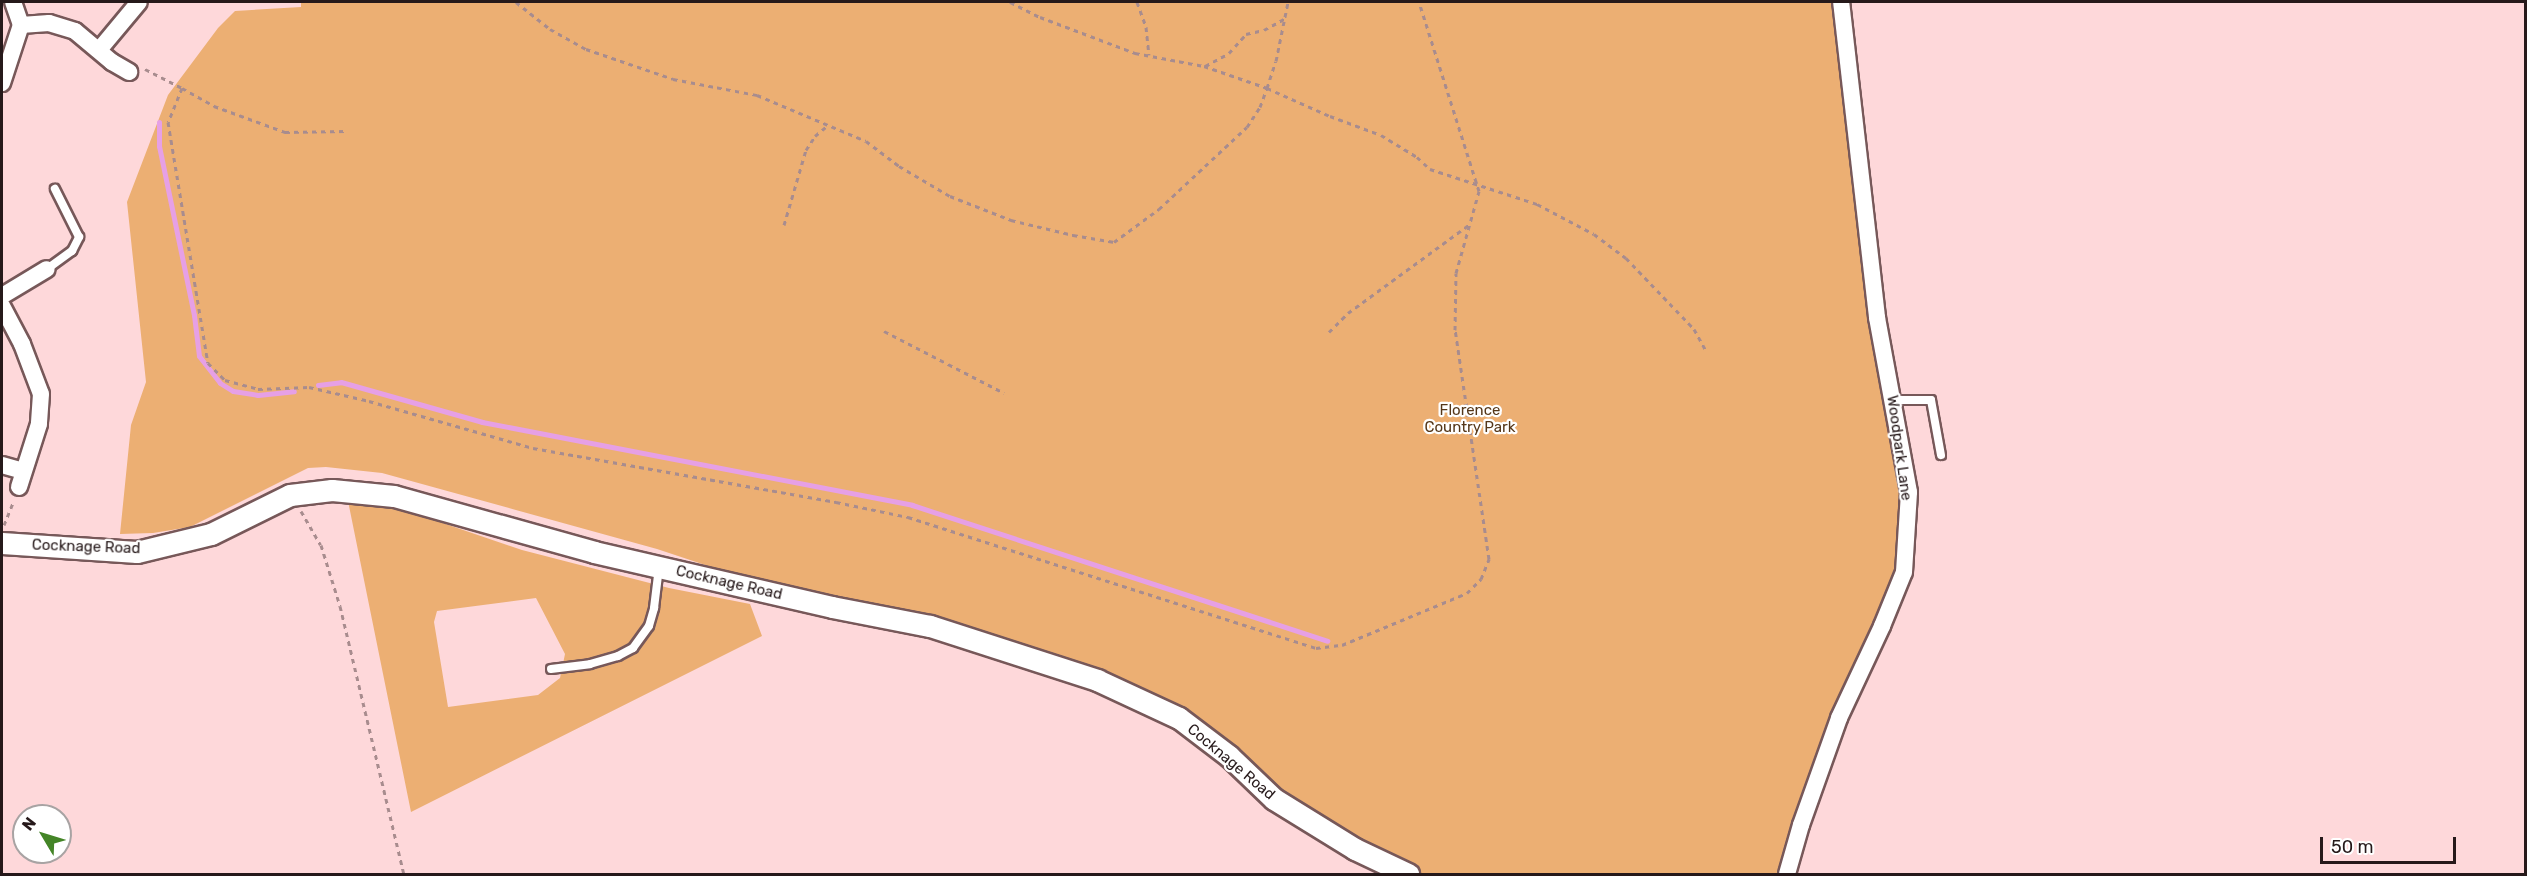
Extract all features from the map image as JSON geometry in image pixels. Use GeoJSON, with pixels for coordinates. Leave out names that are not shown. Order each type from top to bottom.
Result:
{"type":"FeatureCollection","features":[{"type":"Feature","properties":{"kind":"street"},"geometry":{"type":"LineString","coordinates":[[2,83],[21,25],[13,2]]}},
{"type":"Feature","properties":{"kind":"street"},"geometry":{"type":"LineString","coordinates":[[99,50],[139,2]]}},
{"type":"Feature","properties":{"kind":"street","name":"Woodpark Lane"},"geometry":{"type":"LineString","coordinates":[[1787,874],[1801,825],[1839,718],[1882,626],[1904,572],[1909,492],[1877,317],[1841,2]]}},
{"type":"Feature","properties":{"kind":"street"},"geometry":{"type":"LineString","coordinates":[[21,25],[49,23],[75,31],[112,62],[129,72]]}},
{"type":"Feature","properties":{"kind":"street"},"geometry":{"type":"LineString","coordinates":[[2,296],[47,269]]}},
{"type":"Feature","properties":{"kind":"street"},"geometry":{"type":"LineString","coordinates":[[2,306],[22,344],[41,394],[39,424],[21,479],[2,465]]}},
{"type":"Feature","properties":{"kind":"street","name":"Cocknage Road"},"geometry":{"type":"LineString","coordinates":[[2,543],[137,552],[211,534],[290,495],[332,490],[394,496],[594,552],[832,607],[930,626],[1097,680],[1179,718],[1229,756],[1274,799],[1355,849],[1408,874]]}},
{"type":"Feature","properties":{"kind":"lane"},"geometry":{"type":"LineString","coordinates":[[47,269],[72,251],[80,237],[55,189]]}},
{"type":"Feature","properties":{"kind":"lane"},"geometry":{"type":"LineString","coordinates":[[1892,400],[1931,400],[1941,455]]}},
{"type":"Feature","properties":{"kind":"lane"},"geometry":{"type":"LineString","coordinates":[[551,669],[590,664],[618,656],[633,648],[649,626],[654,608],[659,567]]}},
{"type":"Feature","properties":{"kind":"path"},"geometry":{"type":"LineString","coordinates":[[516,2],[550,29],[586,49],[673,79],[757,95],[866,141],[899,166],[950,196],[1011,220],[1074,236],[1114,242],[1159,209],[1247,127],[1260,107],[1267,88],[1288,2]]}},
{"type":"Feature","properties":{"kind":"path"},"geometry":{"type":"LineString","coordinates":[[1010,2],[1040,17],[1149,55],[1204,66],[1267,88],[1330,116],[1381,135],[1430,169],[1537,204],[1594,234],[1626,258],[1694,329],[1706,351]]}},
{"type":"Feature","properties":{"kind":"path"},"geometry":{"type":"LineString","coordinates":[[1137,2],[1146,27],[1149,55]]}},
{"type":"Feature","properties":{"kind":"path"},"geometry":{"type":"LineString","coordinates":[[182,88],[168,122],[208,363],[225,380],[258,389],[309,387],[369,401],[533,448],[908,517],[1316,648],[1342,645],[1467,593],[1481,579],[1489,559],[1455,330],[1456,273],[1477,201],[1478,186],[1419,2]]}},
{"type":"Feature","properties":{"kind":"path"},"geometry":{"type":"LineString","coordinates":[[1204,66],[1229,53],[1246,34],[1264,30],[1284,20]]}},
{"type":"Feature","properties":{"kind":"path"},"geometry":{"type":"LineString","coordinates":[[129,72],[143,68],[214,106],[285,132],[346,131]]}},
{"type":"Feature","properties":{"kind":"path"},"geometry":{"type":"LineString","coordinates":[[784,225],[806,150],[815,136],[830,125]]}},
{"type":"Feature","properties":{"kind":"path"},"geometry":{"type":"LineString","coordinates":[[1329,332],[1348,313],[1470,224]]}},
{"type":"Feature","properties":{"kind":"path"},"geometry":{"type":"LineString","coordinates":[[884,331],[1004,393]]}},
{"type":"Feature","properties":{"kind":"path"},"geometry":{"type":"LineString","coordinates":[[2,531],[21,479]]}},
{"type":"Feature","properties":{"kind":"path"},"geometry":{"type":"LineString","coordinates":[[290,495],[321,545],[340,606],[404,874]]}},
{"type":"Feature","properties":{"kind":"green space","name":"Florence Country Park"},"geometry":{"type":"Polygon","coordinates":[[[301,2],[1841,2],[1909,492],[1904,572],[1785,874],[1408,874],[1355,849],[1179,718],[1097,680],[832,607],[657,549],[382,473],[326,467],[308,468],[190,527],[153,533],[120,534],[131,425],[146,382],[127,202],[168,95],[218,28],[235,11],[301,7],[301,2]]]}},
{"type":"Feature","properties":{"kind":"green space"},"geometry":{"type":"Polygon","coordinates":[[[348,501],[375,504],[431,519],[522,550],[669,588],[750,604],[762,636],[411,812],[348,501]],[[536,598],[437,611],[434,622],[448,707],[538,695],[560,678],[565,654],[536,598]]]}},
{"type":"Feature","properties":{"kind":"waterway"},"geometry":{"type":"LineString","coordinates":[[159,122],[159,146],[194,315],[199,356],[220,383],[233,391],[258,395],[294,391]]}},
{"type":"Feature","properties":{"kind":"waterway"},"geometry":{"type":"LineString","coordinates":[[318,385],[341,382],[482,422],[912,505],[1327,641]]}}]}
